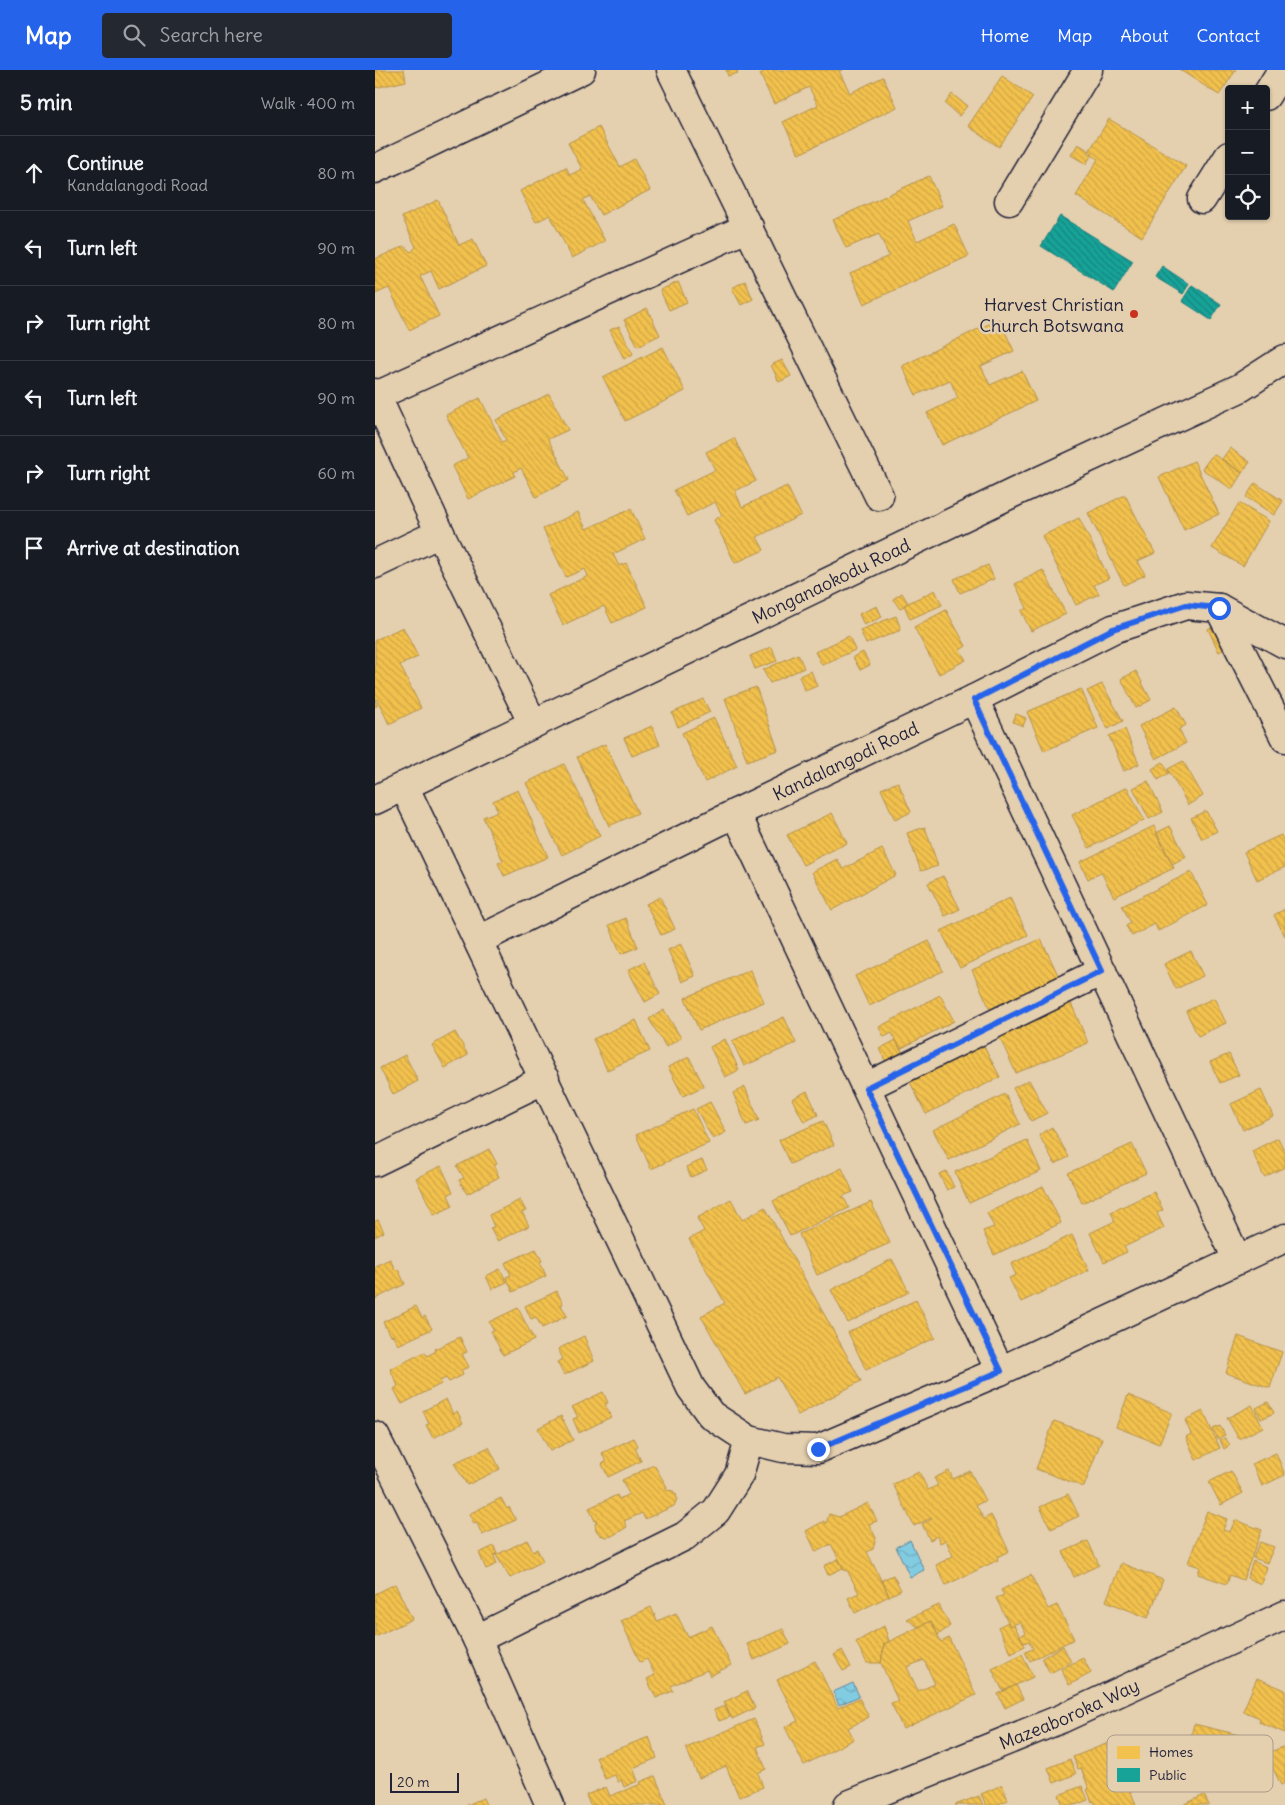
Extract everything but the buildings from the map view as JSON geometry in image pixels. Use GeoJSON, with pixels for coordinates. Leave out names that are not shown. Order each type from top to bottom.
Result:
{"type":"FeatureCollection","features":[{"type":"Feature","properties":{"kind":"street"},"geometry":{"type":"LineString","coordinates":[[375,169],[581,70]]}},
{"type":"Feature","properties":{"kind":"street"},"geometry":{"type":"LineString","coordinates":[[671,70],[879,496]]}},
{"type":"Feature","properties":{"kind":"street"},"geometry":{"type":"LineString","coordinates":[[1009,201],[1088,70]]}},
{"type":"Feature","properties":{"kind":"street"},"geometry":{"type":"LineString","coordinates":[[1270,90],[1283,70]]}},
{"type":"Feature","properties":{"kind":"street"},"geometry":{"type":"LineString","coordinates":[[1202,198],[1225,162]]}},
{"type":"Feature","properties":{"kind":"street"},"geometry":{"type":"LineString","coordinates":[[533,724],[440,533],[376,394],[749,227]]}},
{"type":"Feature","properties":{"kind":"street","name":"Monganaokodu Road"},"geometry":{"type":"LineString","coordinates":[[375,800],[1013,493],[1240,388],[1285,359]]}},
{"type":"Feature","properties":{"kind":"street"},"geometry":{"type":"LineString","coordinates":[[375,564],[440,533]]}},
{"type":"Feature","properties":{"kind":"street","name":"Kandalangodi Road"},"geometry":{"type":"LineString","coordinates":[[479,940],[736,813],[974,700],[1113,629],[1186,605],[1219,608]]}},
{"type":"Feature","properties":{"kind":"street"},"geometry":{"type":"LineString","coordinates":[[1219,608],[1285,644]]}},
{"type":"Feature","properties":{"kind":"street"},"geometry":{"type":"LineString","coordinates":[[1219,608],[1285,738]]}},
{"type":"Feature","properties":{"kind":"street"},"geometry":{"type":"LineString","coordinates":[[974,700],[1237,1259]]}},
{"type":"Feature","properties":{"kind":"street"},"geometry":{"type":"LineString","coordinates":[[404,786],[691,1388],[711,1415],[749,1440],[783,1448],[818,1449],[1001,1371],[1285,1238]]}},
{"type":"Feature","properties":{"kind":"street"},"geometry":{"type":"LineString","coordinates":[[736,813],[1001,1371]]}},
{"type":"Feature","properties":{"kind":"street"},"geometry":{"type":"LineString","coordinates":[[866,1088],[1102,971]]}},
{"type":"Feature","properties":{"kind":"street"},"geometry":{"type":"LineString","coordinates":[[375,1162],[545,1079]]}},
{"type":"Feature","properties":{"kind":"street"},"geometry":{"type":"LineString","coordinates":[[375,1436],[477,1639],[550,1805]]}},
{"type":"Feature","properties":{"kind":"street"},"geometry":{"type":"LineString","coordinates":[[477,1639],[685,1536],[716,1510],[739,1475],[749,1440]]}},
{"type":"Feature","properties":{"kind":"street","name":"Mazeaboroka Way"},"geometry":{"type":"LineString","coordinates":[[848,1805],[1063,1718],[1285,1615]]}},
{"type":"Feature","properties":{"kind":"water"},"geometry":{"type":"Polygon","coordinates":[[[910,1540],[924,1570],[910,1577],[896,1547],[910,1540]]]}},
{"type":"Feature","properties":{"kind":"water"},"geometry":{"type":"Polygon","coordinates":[[[853,1683],[859,1696],[839,1705],[833,1692],[853,1683]]]}},
{"type":"Feature","properties":{"kind":"place","name":"Harvest Christian Church Botswana"},"geometry":{"type":"Point","coordinates":[1134,314]}},
{"type":"Feature","properties":{"kind":"route"},"geometry":{"type":"LineString","coordinates":[[818,1449],[1001,1371],[866,1088],[1102,971],[974,700],[1113,629],[1186,605],[1219,608]]}}]}
